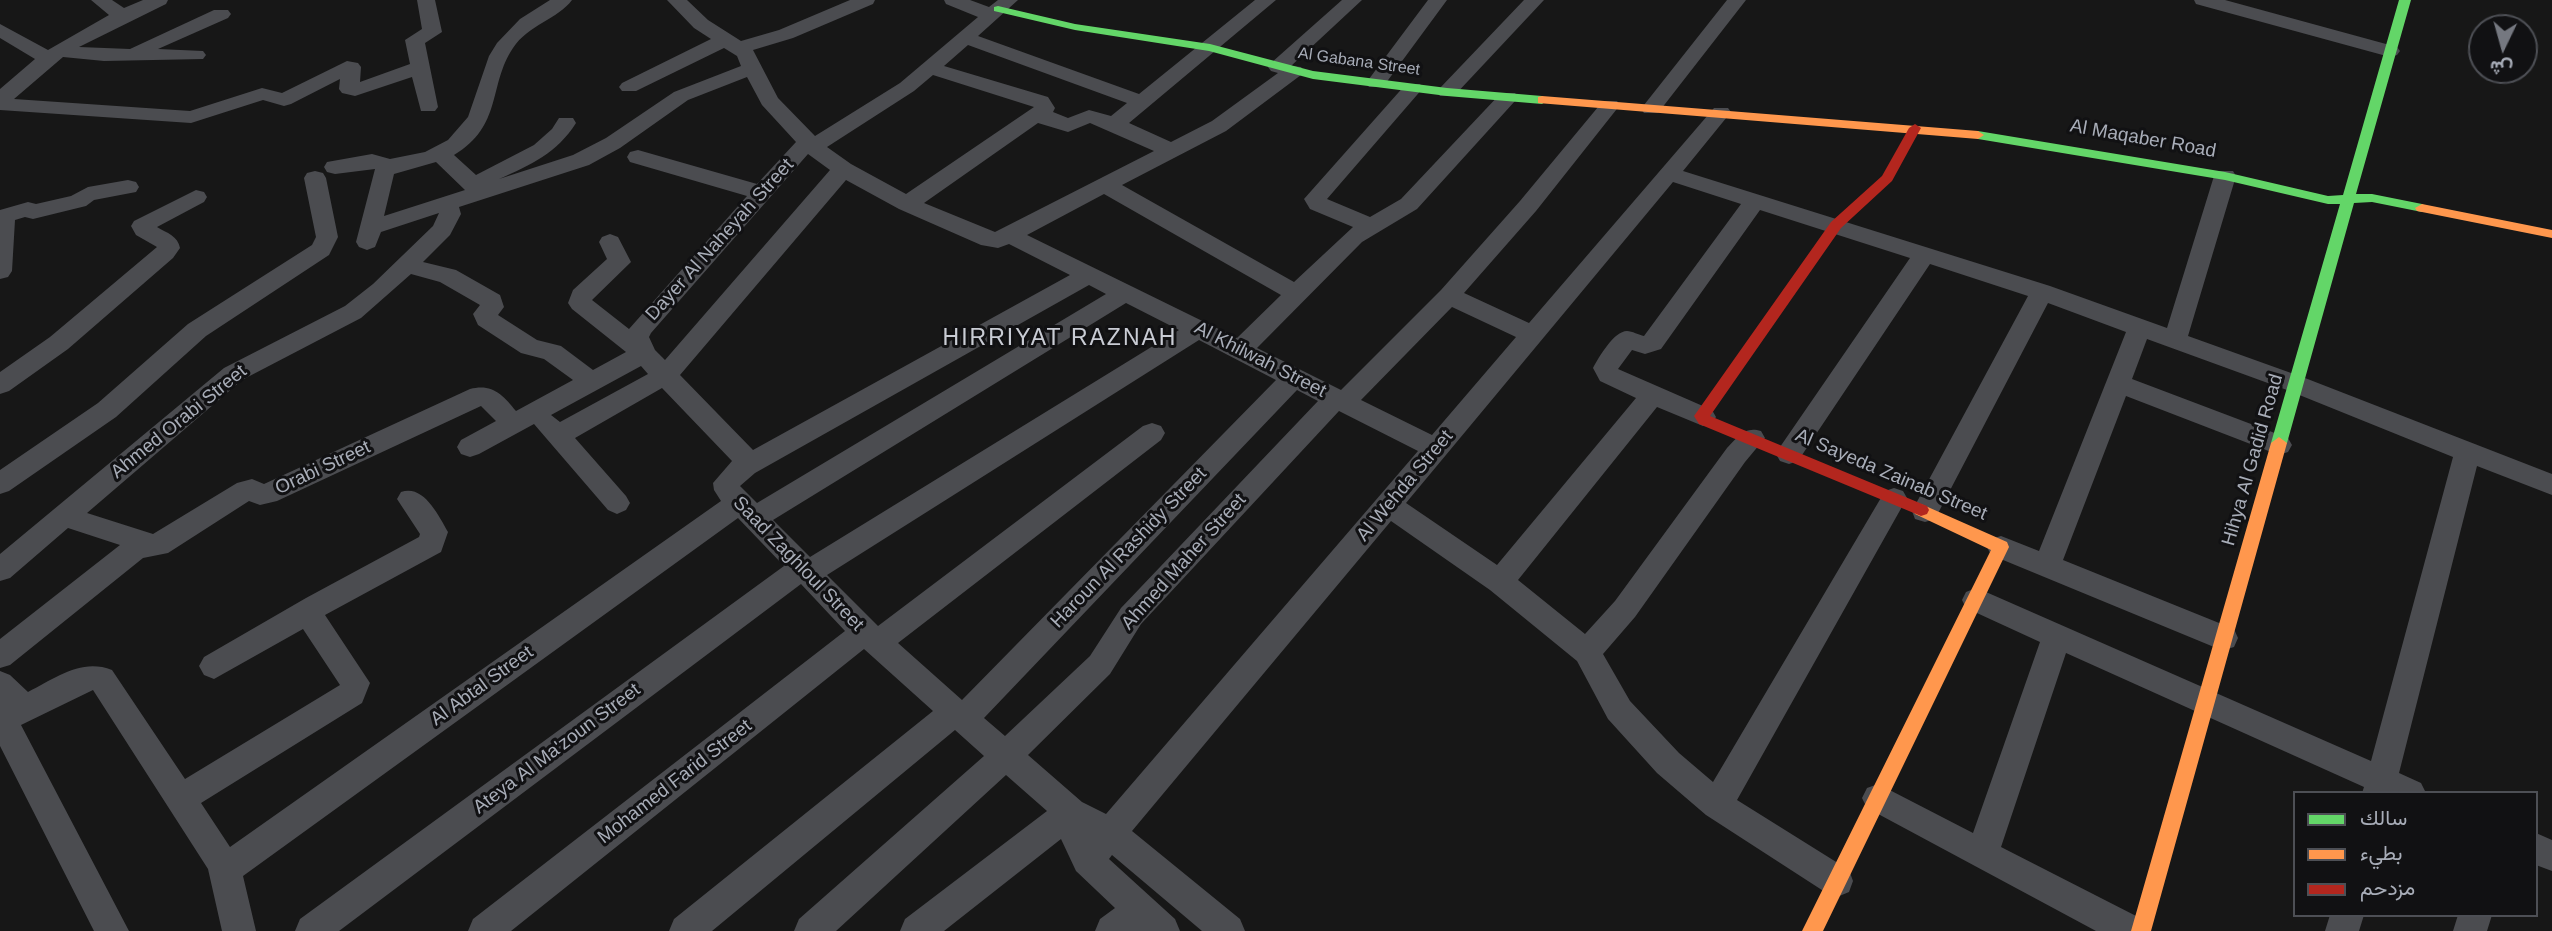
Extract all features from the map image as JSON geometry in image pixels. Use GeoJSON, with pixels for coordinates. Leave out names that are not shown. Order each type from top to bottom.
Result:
{"type":"FeatureCollection","features":[{"type":"Feature","properties":{"kind":"street"},"geometry":{"type":"LineString","coordinates":[[100,0],[122,16]]}},
{"type":"Feature","properties":{"kind":"street"},"geometry":{"type":"LineString","coordinates":[[0,102],[54,55],[122,16],[159,0]]}},
{"type":"Feature","properties":{"kind":"street"},"geometry":{"type":"LineString","coordinates":[[426,0],[432,30],[415,40],[428,107]]}},
{"type":"Feature","properties":{"kind":"street"},"geometry":{"type":"LineString","coordinates":[[0,484],[107,410],[197,330],[321,250],[327,237],[325,172],[372,161],[390,166],[440,154],[460,141],[473,126],[500,54],[508,42],[533,19],[563,0]]}},
{"type":"Feature","properties":{"kind":"street"},"geometry":{"type":"LineString","coordinates":[[676,0],[701,24],[732,44],[753,68],[769,101],[810,144],[843,169],[907,204],[992,240],[1009,235],[1105,186],[1240,113],[1353,0]]}},
{"type":"Feature","properties":{"kind":"street"},"geometry":{"type":"LineString","coordinates":[[629,87],[732,44],[786,34],[866,0]]}},
{"type":"Feature","properties":{"kind":"street"},"geometry":{"type":"LineString","coordinates":[[953,0],[1000,8]]}},
{"type":"Feature","properties":{"kind":"street"},"geometry":{"type":"LineString","coordinates":[[1112,123],[1210,48],[1267,0]]}},
{"type":"Feature","properties":{"kind":"street"},"geometry":{"type":"LineString","coordinates":[[1376,83],[1438,0]]}},
{"type":"Feature","properties":{"kind":"street"},"geometry":{"type":"LineString","coordinates":[[1447,92],[1535,0]]}},
{"type":"Feature","properties":{"kind":"street"},"geometry":{"type":"LineString","coordinates":[[1651,109],[1737,0]]}},
{"type":"Feature","properties":{"kind":"street"},"geometry":{"type":"LineString","coordinates":[[2203,0],[2390,51]]}},
{"type":"Feature","properties":{"kind":"street","name":"Hihya Al Gadid Road"},"geometry":{"type":"LineString","coordinates":[[2141,931],[2405,0]]}},
{"type":"Feature","properties":{"kind":"street","name":"Dayer Al Naheyah Street"},"geometry":{"type":"LineString","coordinates":[[642,352],[637,337],[641,330],[762,193],[810,144],[881,106],[1000,8]]}},
{"type":"Feature","properties":{"kind":"street","name":"Al Gabana Street"},"geometry":{"type":"LineString","coordinates":[[1000,8],[1075,27],[1210,48],[1286,69],[1376,83],[1447,92],[1651,109],[1721,112]]}},
{"type":"Feature","properties":{"kind":"street"},"geometry":{"type":"LineString","coordinates":[[128,55],[221,14]]}},
{"type":"Feature","properties":{"kind":"street"},"geometry":{"type":"LineString","coordinates":[[0,30],[54,55],[196,55]]}},
{"type":"Feature","properties":{"kind":"street"},"geometry":{"type":"LineString","coordinates":[[965,38],[1090,81],[1141,102]]}},
{"type":"Feature","properties":{"kind":"street"},"geometry":{"type":"LineString","coordinates":[[0,102],[191,117],[262,94],[284,100],[347,67],[351,68],[349,89],[355,90],[419,68]]}},
{"type":"Feature","properties":{"kind":"street"},"geometry":{"type":"LineString","coordinates":[[477,187],[580,160],[613,143],[681,96],[753,68]]}},
{"type":"Feature","properties":{"kind":"street"},"geometry":{"type":"LineString","coordinates":[[907,204],[1038,116],[1045,108],[1041,101],[930,68]]}},
{"type":"Feature","properties":{"kind":"street"},"geometry":{"type":"LineString","coordinates":[[1370,226],[1318,204],[1315,199],[1413,88]]}},
{"type":"Feature","properties":{"kind":"street"},"geometry":{"type":"LineString","coordinates":[[1240,350],[1354,237],[1409,204],[1508,97]]}},
{"type":"Feature","properties":{"kind":"street","name":"Ahmed Maher Street"},"geometry":{"type":"LineString","coordinates":[[810,931],[1006,756],[1100,665],[1131,616],[1340,400],[1449,296],[1528,206],[1610,105]]}},
{"type":"Feature","properties":{"kind":"street","name":"Al Maqaber Road"},"geometry":{"type":"LineString","coordinates":[[1721,112],[1915,128],[2036,142],[2225,176],[2328,200],[2371,198],[2552,234]]}},
{"type":"Feature","properties":{"kind":"street","name":"Al Wehda Street"},"geometry":{"type":"LineString","coordinates":[[1087,860],[1721,112]]}},
{"type":"Feature","properties":{"kind":"street"},"geometry":{"type":"LineString","coordinates":[[1038,116],[1065,126],[1092,116],[1172,151]]}},
{"type":"Feature","properties":{"kind":"street"},"geometry":{"type":"LineString","coordinates":[[390,166],[383,174],[368,235],[447,203],[477,187],[541,149],[557,136],[566,123]]}},
{"type":"Feature","properties":{"kind":"street"},"geometry":{"type":"LineString","coordinates":[[1756,201],[1652,343],[1645,345],[1627,340],[1605,365],[1609,376],[1703,417],[1836,225],[1886,178],[1915,128]]}},
{"type":"Feature","properties":{"kind":"street"},"geometry":{"type":"LineString","coordinates":[[440,154],[477,187]]}},
{"type":"Feature","properties":{"kind":"street"},"geometry":{"type":"LineString","coordinates":[[638,157],[762,193]]}},
{"type":"Feature","properties":{"kind":"street"},"geometry":{"type":"LineString","coordinates":[[557,436],[666,375],[843,169]]}},
{"type":"Feature","properties":{"kind":"street"},"geometry":{"type":"LineString","coordinates":[[1670,174],[2042,292],[2296,384],[2552,485]]}},
{"type":"Feature","properties":{"kind":"street"},"geometry":{"type":"LineString","coordinates":[[2175,340],[2225,176]]}},
{"type":"Feature","properties":{"kind":"street"},"geometry":{"type":"LineString","coordinates":[[1105,186],[1297,294]]}},
{"type":"Feature","properties":{"kind":"street"},"geometry":{"type":"LineString","coordinates":[[0,271],[2,216],[78,201],[90,193],[128,187]]}},
{"type":"Feature","properties":{"kind":"street"},"geometry":{"type":"LineString","coordinates":[[0,386],[59,343],[165,253],[169,247],[168,243],[144,230],[142,226],[196,197]]}},
{"type":"Feature","properties":{"kind":"street","name":"Ahmed Orabi Street"},"geometry":{"type":"LineString","coordinates":[[0,570],[233,374],[345,317],[381,290],[446,224],[450,214],[447,203]]}},
{"type":"Feature","properties":{"kind":"street","name":"Al Khilwah Street"},"geometry":{"type":"LineString","coordinates":[[1009,235],[1437,449]]}},
{"type":"Feature","properties":{"kind":"street","name":"Saad Zaghloul Street"},"geometry":{"type":"LineString","coordinates":[[610,242],[619,262],[582,296],[580,303],[642,352],[744,458],[746,466],[726,483],[727,490],[871,637],[1006,756],[1071,812],[1110,833],[1228,931]]}},
{"type":"Feature","properties":{"kind":"street"},"geometry":{"type":"LineString","coordinates":[[1789,454],[1925,254]]}},
{"type":"Feature","properties":{"kind":"street"},"geometry":{"type":"LineString","coordinates":[[406,265],[448,276],[492,302],[492,307],[485,314],[486,319],[530,347],[555,354],[591,381]]}},
{"type":"Feature","properties":{"kind":"street"},"geometry":{"type":"LineString","coordinates":[[746,466],[1089,275]]}},
{"type":"Feature","properties":{"kind":"street"},"geometry":{"type":"LineString","coordinates":[[1925,511],[2042,292]]}},
{"type":"Feature","properties":{"kind":"street"},"geometry":{"type":"LineString","coordinates":[[746,511],[1125,293]]}},
{"type":"Feature","properties":{"kind":"street"},"geometry":{"type":"LineString","coordinates":[[1449,296],[1534,335]]}},
{"type":"Feature","properties":{"kind":"street"},"geometry":{"type":"LineString","coordinates":[[2047,565],[2140,327]]}},
{"type":"Feature","properties":{"kind":"street","name":"Ateya Al Ma'zoun Street"},"geometry":{"type":"LineString","coordinates":[[312,931],[804,570],[1199,329]]}},
{"type":"Feature","properties":{"kind":"street"},"geometry":{"type":"LineString","coordinates":[[470,447],[638,357],[642,352]]}},
{"type":"Feature","properties":{"kind":"street","name":"Haroun Al Rashidy Street"},"geometry":{"type":"LineString","coordinates":[[960,715],[1294,377]]}},
{"type":"Feature","properties":{"kind":"street"},"geometry":{"type":"LineString","coordinates":[[2117,383],[2279,445]]}},
{"type":"Feature","properties":{"kind":"street"},"geometry":{"type":"LineString","coordinates":[[1500,582],[1653,395]]}},
{"type":"Feature","properties":{"kind":"street","name":"Orabi Street"},"geometry":{"type":"LineString","coordinates":[[0,656],[136,548],[155,546],[246,490],[252,489],[260,495],[268,494],[474,398],[488,396],[524,418]]}},
{"type":"Feature","properties":{"kind":"street","name":"Al Sayeda Zainab Street"},"geometry":{"type":"LineString","coordinates":[[1703,417],[1704,420],[1925,511],[2001,547],[1812,931]]}},
{"type":"Feature","properties":{"kind":"street"},"geometry":{"type":"LineString","coordinates":[[524,418],[557,436],[617,503]]}},
{"type":"Feature","properties":{"kind":"street"},"geometry":{"type":"LineString","coordinates":[[871,637],[1152,433]]}},
{"type":"Feature","properties":{"kind":"street"},"geometry":{"type":"LineString","coordinates":[[1587,652],[1625,609],[1736,455],[1752,438]]}},
{"type":"Feature","properties":{"kind":"street"},"geometry":{"type":"LineString","coordinates":[[2380,787],[2468,452]]}},
{"type":"Feature","properties":{"kind":"street"},"geometry":{"type":"LineString","coordinates":[[1717,805],[1894,498]]}},
{"type":"Feature","properties":{"kind":"street"},"geometry":{"type":"LineString","coordinates":[[214,666],[431,544],[434,532],[410,499]]}},
{"type":"Feature","properties":{"kind":"street"},"geometry":{"type":"LineString","coordinates":[[1389,505],[1500,582],[1587,652],[1619,710],[1668,763],[1717,805],[1837,881]]}},
{"type":"Feature","properties":{"kind":"street","name":"Al Abtal Street"},"geometry":{"type":"LineString","coordinates":[[225,870],[746,511]]}},
{"type":"Feature","properties":{"kind":"street"},"geometry":{"type":"LineString","coordinates":[[64,516],[155,546]]}},
{"type":"Feature","properties":{"kind":"street"},"geometry":{"type":"LineString","coordinates":[[2001,547],[2224,638]]}},
{"type":"Feature","properties":{"kind":"street"},"geometry":{"type":"LineString","coordinates":[[1976,600],[2206,702],[2380,787],[2400,791]]}},
{"type":"Feature","properties":{"kind":"street"},"geometry":{"type":"LineString","coordinates":[[180,799],[351,694],[355,683],[310,611]]}},
{"type":"Feature","properties":{"kind":"street"},"geometry":{"type":"LineString","coordinates":[[1982,854],[2057,636]]}},
{"type":"Feature","properties":{"kind":"street","name":"Mohamed Farid Street"},"geometry":{"type":"LineString","coordinates":[[485,931],[871,637]]}},
{"type":"Feature","properties":{"kind":"street"},"geometry":{"type":"LineString","coordinates":[[9,717],[82,679],[102,679],[225,870],[239,931]]}},
{"type":"Feature","properties":{"kind":"street"},"geometry":{"type":"LineString","coordinates":[[0,684],[9,717],[112,931]]}},
{"type":"Feature","properties":{"kind":"street"},"geometry":{"type":"LineString","coordinates":[[690,930],[960,715]]}},
{"type":"Feature","properties":{"kind":"street"},"geometry":{"type":"LineString","coordinates":[[1878,798],[2130,931]]}},
{"type":"Feature","properties":{"kind":"street"},"geometry":{"type":"LineString","coordinates":[[917,931],[1071,812],[1079,845],[1087,860],[1163,931]]}},
{"type":"Feature","properties":{"kind":"street"},"geometry":{"type":"LineString","coordinates":[[1112,931],[1138,910]]}},
{"type":"Feature","properties":{"kind":"traffic: fast"},"geometry":{"type":"LineString","coordinates":[[2279,443],[2405,0]]}},
{"type":"Feature","properties":{"kind":"traffic: fast"},"geometry":{"type":"LineString","coordinates":[[998,9],[1075,27],[1210,48],[1313,75],[1447,92],[1542,100]]}},
{"type":"Feature","properties":{"kind":"traffic: fast"},"geometry":{"type":"LineString","coordinates":[[1978,135],[2225,176],[2328,200],[2372,198],[2422,208]]}},
{"type":"Feature","properties":{"kind":"traffic: slow"},"geometry":{"type":"LineString","coordinates":[[1542,100],[1978,135]]}},
{"type":"Feature","properties":{"kind":"traffic: slow"},"geometry":{"type":"LineString","coordinates":[[2422,208],[2552,234]]}},
{"type":"Feature","properties":{"kind":"traffic: slow"},"geometry":{"type":"LineString","coordinates":[[2141,931],[2279,443]]}},
{"type":"Feature","properties":{"kind":"traffic: slow"},"geometry":{"type":"LineString","coordinates":[[1812,931],[2001,547],[1921,510]]}},
{"type":"Feature","properties":{"kind":"traffic: jam"},"geometry":{"type":"LineString","coordinates":[[1915,128],[1887,178],[1836,225],[1702,416],[1704,420],[1921,510]]}},
{"type":"Feature","properties":{"kind":"district","name":"HIRRIYAT RAZNAH"},"geometry":{"type":"Point","coordinates":[1060,339]}}]}
